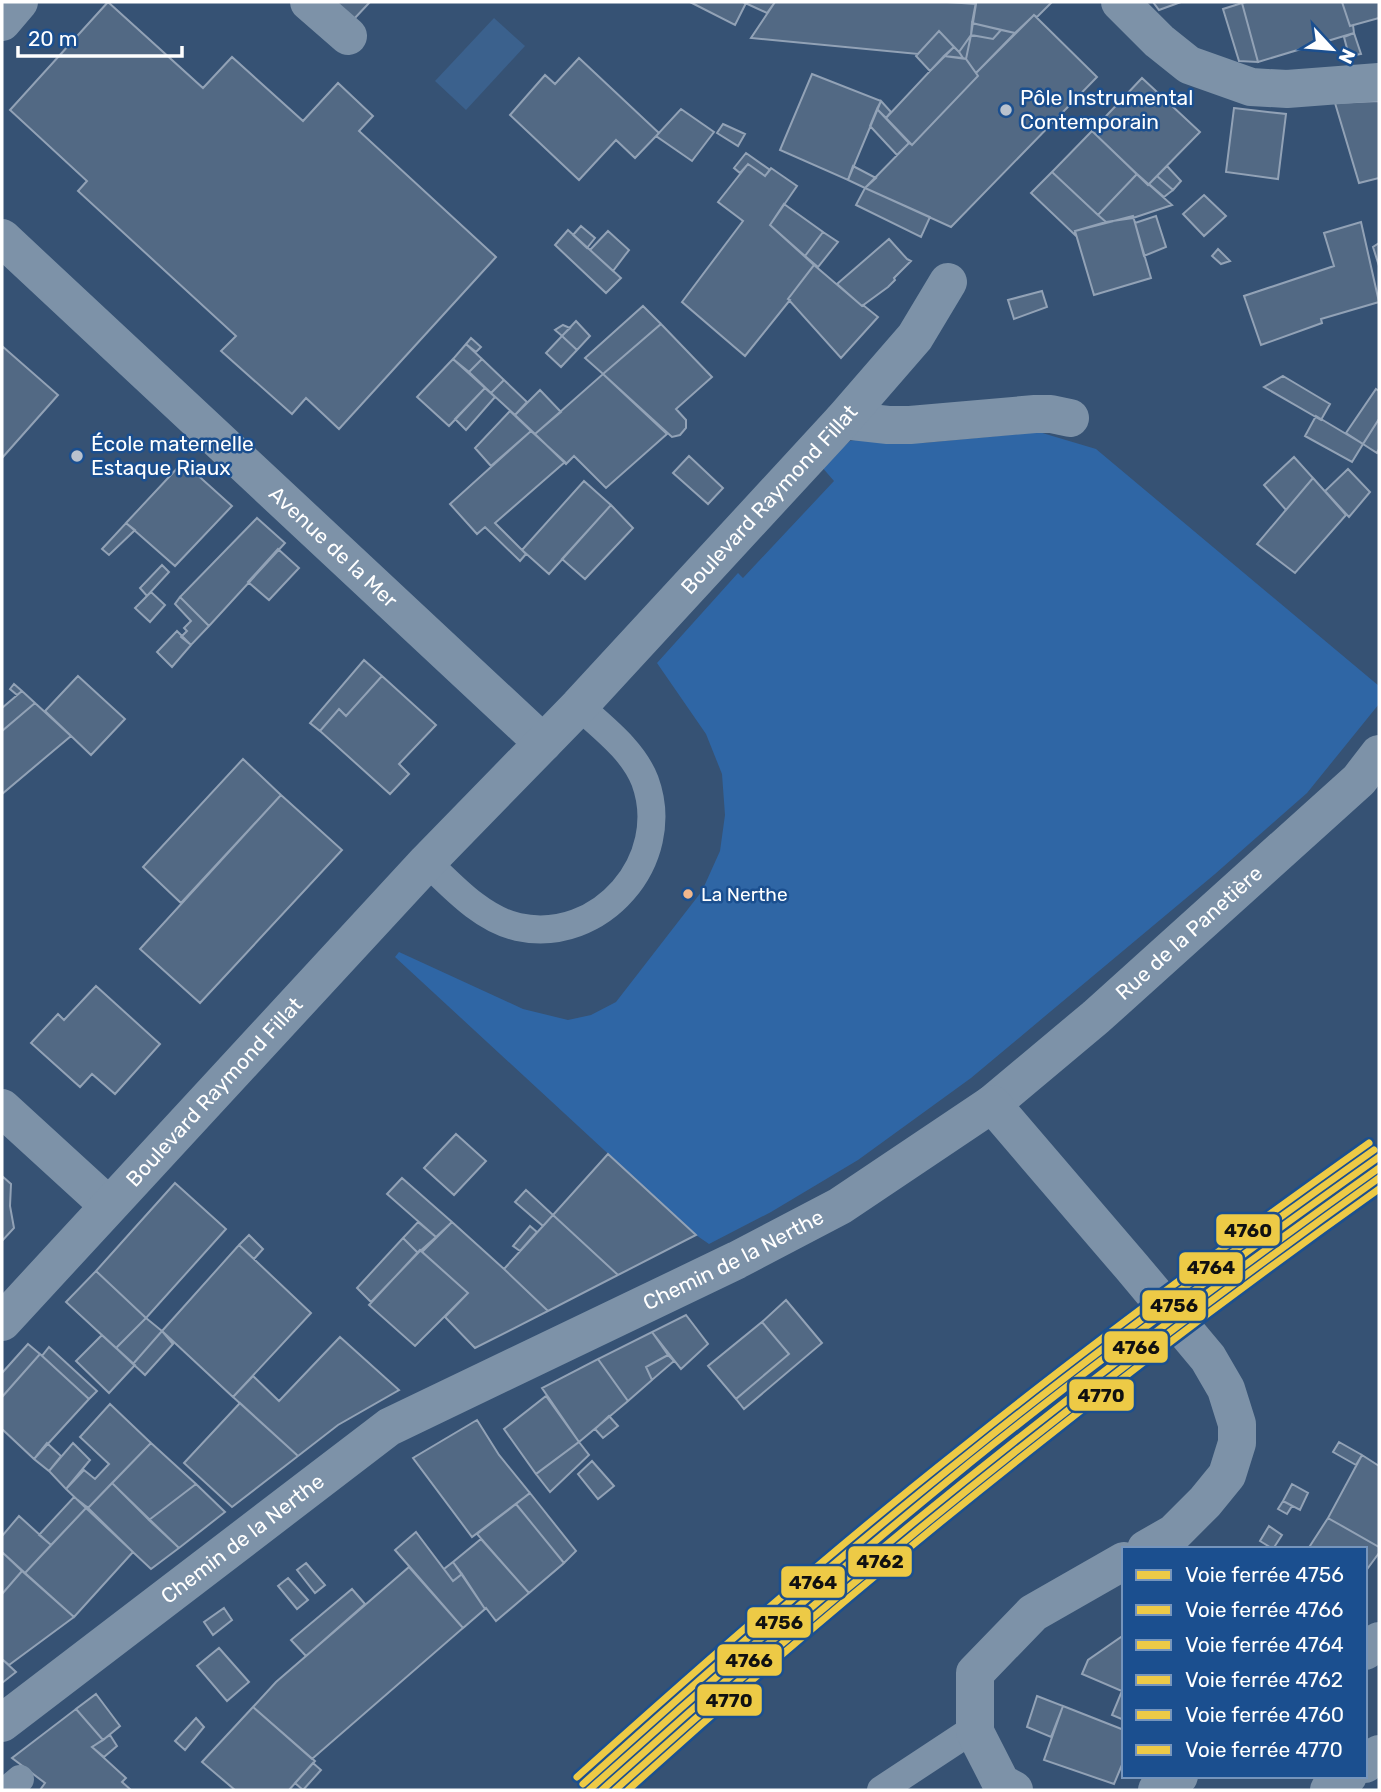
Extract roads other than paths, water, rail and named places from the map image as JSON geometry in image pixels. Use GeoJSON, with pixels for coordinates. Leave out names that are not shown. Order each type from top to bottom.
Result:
{"type":"FeatureCollection","features":[{"type":"Feature","properties":{"kind":"street"},"geometry":{"type":"LineString","coordinates":[[2,22],[19,2]]}},
{"type":"Feature","properties":{"kind":"street"},"geometry":{"type":"LineString","coordinates":[[309,2],[348,36]]}},
{"type":"Feature","properties":{"kind":"street"},"geometry":{"type":"LineString","coordinates":[[1120,2],[1159,41],[1189,65],[1251,87],[1287,89],[1379,82]]}},
{"type":"Feature","properties":{"kind":"street","name":"Avenue de la Mer"},"geometry":{"type":"LineString","coordinates":[[2,238],[543,743]]}},
{"type":"Feature","properties":{"kind":"street","name":"Boulevard Raymond Fillat"},"geometry":{"type":"LineString","coordinates":[[2,1322],[108,1205],[428,862],[579,706],[843,420],[915,337],[948,282]]}},
{"type":"Feature","properties":{"kind":"street"},"geometry":{"type":"LineString","coordinates":[[843,420],[899,425],[1035,414],[1070,418]]}},
{"type":"Feature","properties":{"kind":"street","name":"Rue de la Panetière"},"geometry":{"type":"LineString","coordinates":[[992,1104],[1147,972],[1359,780],[1379,754]]}},
{"type":"Feature","properties":{"kind":"street"},"geometry":{"type":"LineString","coordinates":[[992,1104],[1208,1358],[1226,1389],[1237,1424],[1237,1443],[1227,1475],[1205,1503],[1174,1533],[1150,1547]]}},
{"type":"Feature","properties":{"kind":"street","name":"Chemin de la Nerthe"},"geometry":{"type":"LineString","coordinates":[[2,1723],[389,1427],[737,1260],[840,1206],[992,1104]]}},
{"type":"Feature","properties":{"kind":"street"},"geometry":{"type":"LineString","coordinates":[[2,1108],[108,1205]]}},
{"type":"Feature","properties":{"kind":"street"},"geometry":{"type":"LineString","coordinates":[[1014,1790],[1001,1783],[975,1728],[975,1673],[1033,1613],[1122,1562]]}},
{"type":"Feature","properties":{"kind":"street"},"geometry":{"type":"LineString","coordinates":[[1157,1790],[1176,1778]]}},
{"type":"Feature","properties":{"kind":"street"},"geometry":{"type":"LineString","coordinates":[[1329,1790],[1345,1778]]}},
{"type":"Feature","properties":{"kind":"lane"},"geometry":{"type":"LineString","coordinates":[[428,862],[473,904],[516,927],[560,929],[580,923],[606,908],[625,889],[642,860],[652,833],[652,803],[644,779],[632,758],[579,706]]}},
{"type":"Feature","properties":{"kind":"lane"},"geometry":{"type":"LineString","coordinates":[[881,1790],[975,1728]]}},
{"type":"Feature","properties":{"kind":"rail line","name":"4760"},"geometry":{"type":"LineString","coordinates":[[577,1777],[767,1609],[913,1487],[1113,1330],[1369,1143]]}},
{"type":"Feature","properties":{"kind":"rail line","name":"4764"},"geometry":{"type":"LineString","coordinates":[[583,1784],[773,1616],[968,1454],[1169,1299],[1374,1150]]}},
{"type":"Feature","properties":{"kind":"rail line","name":"4756"},"geometry":{"type":"LineString","coordinates":[[589,1790],[778,1623],[971,1462],[1173,1306],[1379,1157]]}},
{"type":"Feature","properties":{"kind":"rail line","name":"4766"},"geometry":{"type":"LineString","coordinates":[[602,1790],[790,1625],[982,1467],[1177,1315],[1379,1168]]}},
{"type":"Feature","properties":{"kind":"rail line","name":"4762"},"geometry":{"type":"LineString","coordinates":[[615,1790],[799,1629],[988,1473],[1182,1323],[1379,1178]]}},
{"type":"Feature","properties":{"kind":"rail line","name":"4770"},"geometry":{"type":"LineString","coordinates":[[628,1790],[901,1554],[1089,1404],[1281,1259],[1379,1189]]}},
{"type":"Feature","properties":{"kind":"place","name":"Pôle Instrumental Contemporain"},"geometry":{"type":"Point","coordinates":[1006,110]}},
{"type":"Feature","properties":{"kind":"place","name":"École maternelle Estaque Riaux"},"geometry":{"type":"Point","coordinates":[77,456]}},
{"type":"Feature","properties":{"kind":"place","name":"La Nerthe"},"geometry":{"type":"Point","coordinates":[688,894]}}]}
